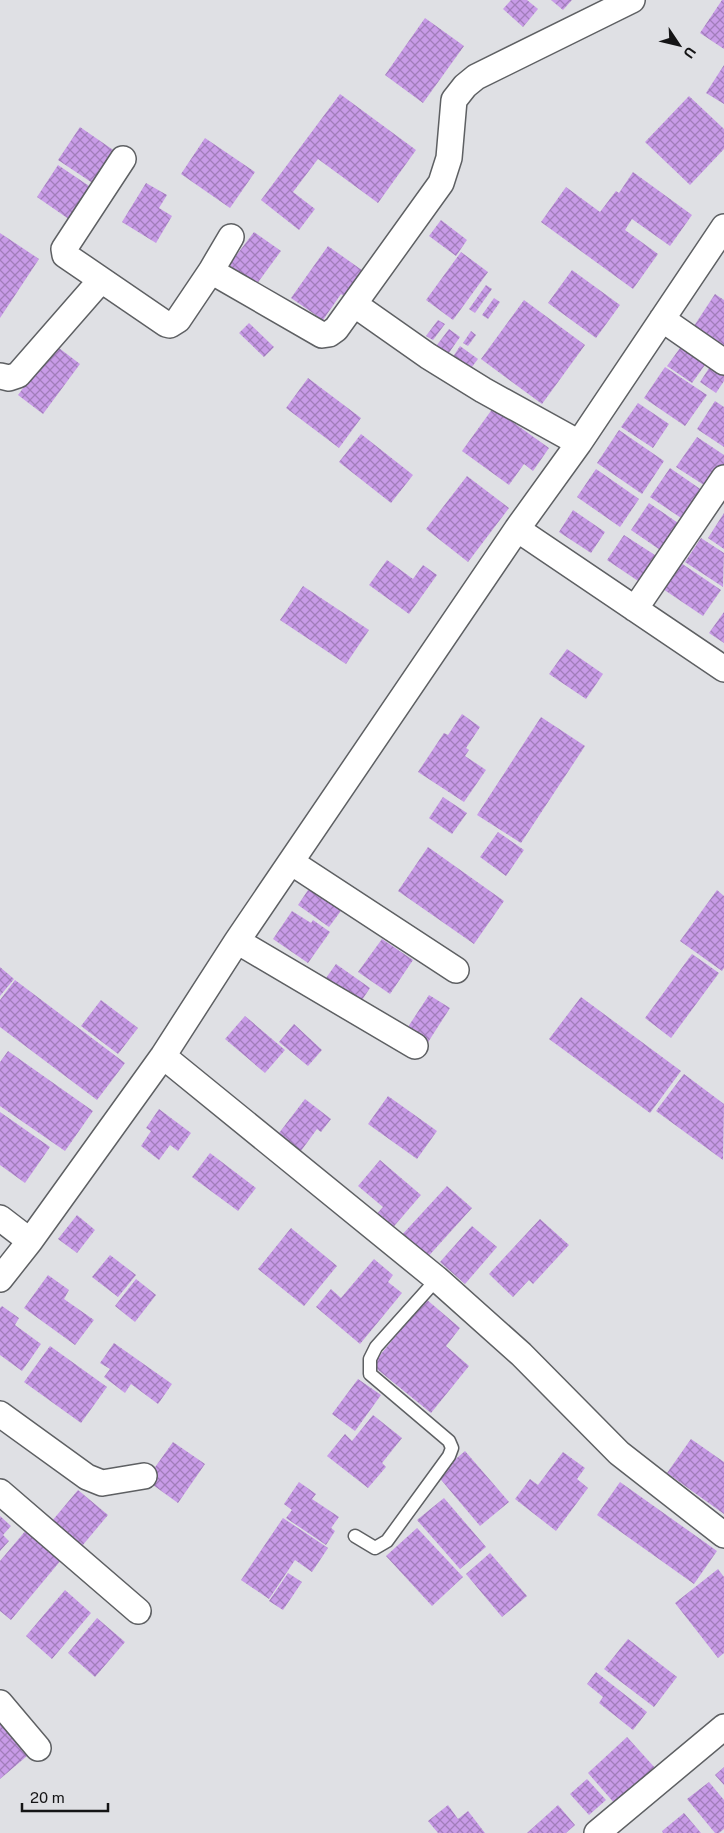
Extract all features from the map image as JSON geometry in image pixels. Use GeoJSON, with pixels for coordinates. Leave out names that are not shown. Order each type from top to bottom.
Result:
{"type":"FeatureCollection","features":[{"type":"Feature","properties":{"kind":"street"},"geometry":{"type":"LineString","coordinates":[[211,272],[322,334],[329,334],[336,329],[441,184],[448,158],[454,100],[465,86],[476,77],[632,0]]}},
{"type":"Feature","properties":{"kind":"street"},"geometry":{"type":"LineString","coordinates":[[123,159],[64,250],[65,256],[170,325],[178,320],[211,272],[231,237]]}},
{"type":"Feature","properties":{"kind":"street"},"geometry":{"type":"LineString","coordinates":[[0,1279],[30,1241],[163,1056],[237,941],[517,530],[579,443],[724,227]]}},
{"type":"Feature","properties":{"kind":"street"},"geometry":{"type":"LineString","coordinates":[[0,376],[9,378],[18,375],[100,280]]}},
{"type":"Feature","properties":{"kind":"street"},"geometry":{"type":"LineString","coordinates":[[354,304],[428,356],[484,390],[579,443]]}},
{"type":"Feature","properties":{"kind":"street"},"geometry":{"type":"LineString","coordinates":[[662,319],[724,362]]}},
{"type":"Feature","properties":{"kind":"street"},"geometry":{"type":"LineString","coordinates":[[635,609],[724,478]]}},
{"type":"Feature","properties":{"kind":"street"},"geometry":{"type":"LineString","coordinates":[[517,530],[724,669]]}},
{"type":"Feature","properties":{"kind":"street"},"geometry":{"type":"LineString","coordinates":[[291,862],[456,970]]}},
{"type":"Feature","properties":{"kind":"street"},"geometry":{"type":"LineString","coordinates":[[237,941],[415,1046]]}},
{"type":"Feature","properties":{"kind":"street"},"geometry":{"type":"LineString","coordinates":[[163,1056],[437,1279],[521,1354],[619,1453],[724,1535]]}},
{"type":"Feature","properties":{"kind":"street"},"geometry":{"type":"LineString","coordinates":[[0,1218],[30,1241]]}},
{"type":"Feature","properties":{"kind":"street"},"geometry":{"type":"LineString","coordinates":[[0,1414],[87,1477],[102,1484],[144,1476]]}},
{"type":"Feature","properties":{"kind":"street"},"geometry":{"type":"LineString","coordinates":[[0,1492],[138,1611]]}},
{"type":"Feature","properties":{"kind":"street"},"geometry":{"type":"LineString","coordinates":[[0,1703],[38,1748]]}},
{"type":"Feature","properties":{"kind":"street"},"geometry":{"type":"LineString","coordinates":[[597,1833],[724,1727]]}},
{"type":"Feature","properties":{"kind":"lane"},"geometry":{"type":"LineString","coordinates":[[355,1536],[375,1548],[386,1541],[449,1456],[452,1448],[449,1441],[370,1374],[370,1359],[376,1347],[437,1279]]}},
{"type":"Feature","properties":{"kind":"building"},"geometry":{"type":"Polygon","coordinates":[[[511,0],[527,0],[538,9],[523,27],[503,9],[511,0]]]}},
{"type":"Feature","properties":{"kind":"building"},"geometry":{"type":"Polygon","coordinates":[[[551,0],[572,0],[563,10],[551,0]]]}},
{"type":"Feature","properties":{"kind":"building"},"geometry":{"type":"Polygon","coordinates":[[[722,0],[724,0],[724,49],[700,33],[722,0]]]}},
{"type":"Feature","properties":{"kind":"building"},"geometry":{"type":"Polygon","coordinates":[[[425,18],[464,46],[423,103],[385,75],[425,18]]]}},
{"type":"Feature","properties":{"kind":"building"},"geometry":{"type":"Polygon","coordinates":[[[724,65],[724,104],[706,93],[724,65]]]}},
{"type":"Feature","properties":{"kind":"building"},"geometry":{"type":"Polygon","coordinates":[[[340,94],[416,150],[378,203],[318,159],[293,192],[315,209],[299,230],[261,200],[340,94]]]}},
{"type":"Feature","properties":{"kind":"building"},"geometry":{"type":"Polygon","coordinates":[[[689,96],[724,129],[724,149],[690,185],[645,142],[689,96]]]}},
{"type":"Feature","properties":{"kind":"building"},"geometry":{"type":"Polygon","coordinates":[[[80,127],[119,154],[97,186],[58,160],[80,127]]]}},
{"type":"Feature","properties":{"kind":"building"},"geometry":{"type":"Polygon","coordinates":[[[205,138],[255,172],[230,208],[181,174],[205,138]]]}},
{"type":"Feature","properties":{"kind":"building"},"geometry":{"type":"Polygon","coordinates":[[[58,165],[95,190],[73,222],[37,197],[58,165]]]}},
{"type":"Feature","properties":{"kind":"building"},"geometry":{"type":"Polygon","coordinates":[[[633,172],[692,215],[670,246],[632,219],[625,230],[658,254],[633,289],[541,222],[566,187],[600,212],[616,191],[619,193],[633,172]]]}},
{"type":"Feature","properties":{"kind":"building"},"geometry":{"type":"Polygon","coordinates":[[[146,183],[167,195],[159,208],[172,216],[156,243],[122,222],[146,183]]]}},
{"type":"Feature","properties":{"kind":"building"},"geometry":{"type":"Polygon","coordinates":[[[441,220],[467,240],[456,256],[429,236],[441,220]]]}},
{"type":"Feature","properties":{"kind":"building"},"geometry":{"type":"Polygon","coordinates":[[[254,232],[281,251],[256,285],[229,265],[254,232]]]}},
{"type":"Feature","properties":{"kind":"building"},"geometry":{"type":"Polygon","coordinates":[[[0,233],[39,259],[0,318],[0,233]]]}},
{"type":"Feature","properties":{"kind":"building"},"geometry":{"type":"Polygon","coordinates":[[[328,246],[366,273],[348,299],[341,294],[323,320],[291,298],[328,246]]]}},
{"type":"Feature","properties":{"kind":"building"},"geometry":{"type":"Polygon","coordinates":[[[461,252],[488,272],[453,320],[426,300],[461,252]]]}},
{"type":"Feature","properties":{"kind":"building"},"geometry":{"type":"Polygon","coordinates":[[[572,270],[620,305],[596,338],[548,303],[572,270]]]}},
{"type":"Feature","properties":{"kind":"building"},"geometry":{"type":"Polygon","coordinates":[[[486,285],[492,289],[475,313],[469,309],[486,285]]]}},
{"type":"Feature","properties":{"kind":"building"},"geometry":{"type":"Polygon","coordinates":[[[715,294],[724,300],[724,347],[694,326],[715,294]]]}},
{"type":"Feature","properties":{"kind":"building"},"geometry":{"type":"Polygon","coordinates":[[[494,298],[500,302],[488,319],[482,315],[494,298]]]}},
{"type":"Feature","properties":{"kind":"building"},"geometry":{"type":"Polygon","coordinates":[[[524,300],[585,345],[542,404],[481,359],[524,300]]]}},
{"type":"Feature","properties":{"kind":"building"},"geometry":{"type":"Polygon","coordinates":[[[438,320],[445,324],[433,340],[426,336],[438,320]]]}},
{"type":"Feature","properties":{"kind":"building"},"geometry":{"type":"Polygon","coordinates":[[[249,323],[274,347],[264,357],[239,333],[249,323]]]}},
{"type":"Feature","properties":{"kind":"building"},"geometry":{"type":"Polygon","coordinates":[[[449,329],[460,337],[446,357],[434,349],[449,329]]]}},
{"type":"Feature","properties":{"kind":"building"},"geometry":{"type":"Polygon","coordinates":[[[471,331],[476,335],[468,346],[463,343],[471,331]]]}},
{"type":"Feature","properties":{"kind":"building"},"geometry":{"type":"Polygon","coordinates":[[[685,341],[710,358],[692,383],[667,366],[685,341]]]}},
{"type":"Feature","properties":{"kind":"building"},"geometry":{"type":"Polygon","coordinates":[[[55,345],[80,364],[43,414],[18,395],[55,345]]]}},
{"type":"Feature","properties":{"kind":"building"},"geometry":{"type":"Polygon","coordinates":[[[460,346],[478,359],[468,372],[451,360],[460,346]]]}},
{"type":"Feature","properties":{"kind":"building"},"geometry":{"type":"Polygon","coordinates":[[[713,362],[724,370],[724,381],[716,393],[700,382],[713,362]]]}},
{"type":"Feature","properties":{"kind":"building"},"geometry":{"type":"Polygon","coordinates":[[[665,367],[707,395],[685,426],[644,398],[665,367]]]}},
{"type":"Feature","properties":{"kind":"building"},"geometry":{"type":"Polygon","coordinates":[[[308,378],[361,418],[339,448],[286,408],[308,378]]]}},
{"type":"Feature","properties":{"kind":"building"},"geometry":{"type":"Polygon","coordinates":[[[715,401],[724,407],[724,447],[697,429],[715,401]]]}},
{"type":"Feature","properties":{"kind":"building"},"geometry":{"type":"Polygon","coordinates":[[[638,403],[669,424],[653,448],[621,427],[638,403]]]}},
{"type":"Feature","properties":{"kind":"building"},"geometry":{"type":"Polygon","coordinates":[[[493,408],[549,448],[533,471],[524,464],[509,485],[462,451],[493,408]]]}},
{"type":"Feature","properties":{"kind":"building"},"geometry":{"type":"Polygon","coordinates":[[[619,430],[664,461],[642,494],[597,463],[619,430]]]}},
{"type":"Feature","properties":{"kind":"building"},"geometry":{"type":"Polygon","coordinates":[[[361,434],[413,475],[391,503],[339,462],[361,434]]]}},
{"type":"Feature","properties":{"kind":"building"},"geometry":{"type":"Polygon","coordinates":[[[697,437],[724,455],[724,469],[710,489],[676,467],[697,437]]]}},
{"type":"Feature","properties":{"kind":"building"},"geometry":{"type":"Polygon","coordinates":[[[670,468],[706,493],[687,522],[650,497],[670,468]]]}},
{"type":"Feature","properties":{"kind":"building"},"geometry":{"type":"Polygon","coordinates":[[[596,469],[639,499],[620,527],[577,497],[596,469]]]}},
{"type":"Feature","properties":{"kind":"building"},"geometry":{"type":"Polygon","coordinates":[[[467,476],[509,508],[468,562],[426,529],[467,476]]]}},
{"type":"Feature","properties":{"kind":"building"},"geometry":{"type":"Polygon","coordinates":[[[649,503],[684,527],[666,554],[631,530],[649,503]]]}},
{"type":"Feature","properties":{"kind":"building"},"geometry":{"type":"Polygon","coordinates":[[[573,510],[605,532],[591,553],[559,532],[573,510]]]}},
{"type":"Feature","properties":{"kind":"building"},"geometry":{"type":"Polygon","coordinates":[[[724,513],[724,549],[708,538],[724,513]]]}},
{"type":"Feature","properties":{"kind":"building"},"geometry":{"type":"Polygon","coordinates":[[[624,535],[661,559],[644,585],[607,560],[624,535]]]}},
{"type":"Feature","properties":{"kind":"building"},"geometry":{"type":"Polygon","coordinates":[[[701,538],[724,553],[723,587],[685,562],[701,538]]]}},
{"type":"Feature","properties":{"kind":"building"},"geometry":{"type":"Polygon","coordinates":[[[387,560],[413,579],[423,565],[437,575],[409,614],[369,585],[387,560]]]}},
{"type":"Feature","properties":{"kind":"building"},"geometry":{"type":"Polygon","coordinates":[[[681,563],[721,590],[703,616],[663,589],[681,563]]]}},
{"type":"Feature","properties":{"kind":"building"},"geometry":{"type":"Polygon","coordinates":[[[303,586],[369,630],[346,664],[280,620],[303,586]]]}},
{"type":"Feature","properties":{"kind":"building"},"geometry":{"type":"Polygon","coordinates":[[[724,612],[724,643],[709,633],[724,612]]]}},
{"type":"Feature","properties":{"kind":"building"},"geometry":{"type":"Polygon","coordinates":[[[567,649],[603,674],[586,699],[549,674],[567,649]]]}},
{"type":"Feature","properties":{"kind":"building"},"geometry":{"type":"Polygon","coordinates":[[[462,714],[480,727],[466,748],[469,750],[465,756],[486,770],[464,802],[418,772],[444,733],[448,735],[462,714]]]}},
{"type":"Feature","properties":{"kind":"building"},"geometry":{"type":"Polygon","coordinates":[[[541,717],[585,746],[521,843],[477,815],[541,717]]]}},
{"type":"Feature","properties":{"kind":"building"},"geometry":{"type":"Polygon","coordinates":[[[443,797],[467,813],[452,834],[429,818],[443,797]]]}},
{"type":"Feature","properties":{"kind":"building"},"geometry":{"type":"Polygon","coordinates":[[[498,832],[524,850],[506,876],[480,857],[498,832]]]}},
{"type":"Feature","properties":{"kind":"building"},"geometry":{"type":"Polygon","coordinates":[[[428,847],[504,901],[474,944],[398,891],[428,847]]]}},
{"type":"Feature","properties":{"kind":"building"},"geometry":{"type":"Polygon","coordinates":[[[314,881],[346,904],[329,927],[298,905],[314,881]]]}},
{"type":"Feature","properties":{"kind":"building"},"geometry":{"type":"Polygon","coordinates":[[[717,890],[724,896],[724,968],[722,971],[680,941],[717,890]]]}},
{"type":"Feature","properties":{"kind":"building"},"geometry":{"type":"Polygon","coordinates":[[[292,911],[311,923],[313,920],[330,932],[308,963],[273,939],[292,911]]]}},
{"type":"Feature","properties":{"kind":"building"},"geometry":{"type":"Polygon","coordinates":[[[382,939],[413,960],[390,994],[358,972],[382,939]]]}},
{"type":"Feature","properties":{"kind":"building"},"geometry":{"type":"Polygon","coordinates":[[[692,954],[719,973],[671,1038],[645,1018],[692,954]]]}},
{"type":"Feature","properties":{"kind":"building"},"geometry":{"type":"Polygon","coordinates":[[[336,964],[370,988],[356,1009],[321,985],[336,964]]]}},
{"type":"Feature","properties":{"kind":"building"},"geometry":{"type":"Polygon","coordinates":[[[0,967],[14,979],[0,996],[0,967]]]}},
{"type":"Feature","properties":{"kind":"building"},"geometry":{"type":"Polygon","coordinates":[[[15,980],[125,1063],[97,1100],[0,1027],[0,1000],[15,980]]]}},
{"type":"Feature","properties":{"kind":"building"},"geometry":{"type":"Polygon","coordinates":[[[429,995],[450,1008],[423,1050],[402,1036],[429,995]]]}},
{"type":"Feature","properties":{"kind":"building"},"geometry":{"type":"Polygon","coordinates":[[[581,997],[681,1071],[650,1113],[549,1039],[581,997]]]}},
{"type":"Feature","properties":{"kind":"building"},"geometry":{"type":"Polygon","coordinates":[[[101,1000],[138,1028],[118,1054],[81,1026],[101,1000]]]}},
{"type":"Feature","properties":{"kind":"building"},"geometry":{"type":"Polygon","coordinates":[[[245,1016],[285,1050],[265,1073],[225,1039],[245,1016]]]}},
{"type":"Feature","properties":{"kind":"building"},"geometry":{"type":"Polygon","coordinates":[[[294,1024],[322,1050],[308,1066],[279,1042],[294,1024]]]}},
{"type":"Feature","properties":{"kind":"building"},"geometry":{"type":"Polygon","coordinates":[[[8,1051],[93,1111],[65,1151],[0,1106],[0,1062],[8,1051]]]}},
{"type":"Feature","properties":{"kind":"building"},"geometry":{"type":"Polygon","coordinates":[[[684,1074],[724,1104],[723,1160],[656,1111],[684,1074]]]}},
{"type":"Feature","properties":{"kind":"building"},"geometry":{"type":"Polygon","coordinates":[[[388,1096],[437,1131],[417,1159],[368,1124],[388,1096]]]}},
{"type":"Feature","properties":{"kind":"building"},"geometry":{"type":"Polygon","coordinates":[[[305,1099],[331,1119],[321,1132],[317,1129],[298,1155],[276,1137],[305,1099]]]}},
{"type":"Feature","properties":{"kind":"building"},"geometry":{"type":"Polygon","coordinates":[[[159,1109],[191,1133],[178,1151],[170,1145],[159,1160],[141,1146],[151,1131],[146,1128],[159,1109]]]}},
{"type":"Feature","properties":{"kind":"building"},"geometry":{"type":"Polygon","coordinates":[[[0,1112],[50,1147],[25,1183],[0,1165],[0,1112]]]}},
{"type":"Feature","properties":{"kind":"building"},"geometry":{"type":"Polygon","coordinates":[[[210,1153],[256,1188],[238,1211],[192,1177],[210,1153]]]}},
{"type":"Feature","properties":{"kind":"building"},"geometry":{"type":"Polygon","coordinates":[[[380,1160],[421,1195],[389,1232],[373,1218],[383,1207],[358,1186],[380,1160]]]}},
{"type":"Feature","properties":{"kind":"building"},"geometry":{"type":"Polygon","coordinates":[[[447,1186],[472,1208],[425,1260],[400,1237],[447,1186]]]}},
{"type":"Feature","properties":{"kind":"building"},"geometry":{"type":"Polygon","coordinates":[[[77,1215],[95,1230],[77,1253],[58,1239],[77,1215]]]}},
{"type":"Feature","properties":{"kind":"building"},"geometry":{"type":"Polygon","coordinates":[[[540,1219],[569,1245],[533,1284],[529,1280],[513,1297],[489,1274],[540,1219]]]}},
{"type":"Feature","properties":{"kind":"building"},"geometry":{"type":"Polygon","coordinates":[[[472,1226],[497,1247],[465,1284],[440,1262],[472,1226]]]}},
{"type":"Feature","properties":{"kind":"building"},"geometry":{"type":"Polygon","coordinates":[[[291,1228],[337,1266],[304,1306],[258,1269],[291,1228]]]}},
{"type":"Feature","properties":{"kind":"building"},"geometry":{"type":"Polygon","coordinates":[[[110,1255],[136,1275],[118,1297],[92,1277],[110,1255]]]}},
{"type":"Feature","properties":{"kind":"building"},"geometry":{"type":"Polygon","coordinates":[[[374,1259],[393,1275],[388,1282],[402,1293],[360,1344],[316,1307],[331,1289],[341,1298],[374,1259]]]}},
{"type":"Feature","properties":{"kind":"building"},"geometry":{"type":"Polygon","coordinates":[[[48,1275],[69,1290],[64,1299],[94,1320],[75,1345],[24,1308],[48,1275]]]}},
{"type":"Feature","properties":{"kind":"building"},"geometry":{"type":"Polygon","coordinates":[[[136,1279],[156,1295],[135,1322],[115,1306],[136,1279]]]}},
{"type":"Feature","properties":{"kind":"building"},"geometry":{"type":"Polygon","coordinates":[[[426,1299],[460,1328],[446,1346],[469,1366],[431,1413],[372,1365],[426,1299]]]}},
{"type":"Feature","properties":{"kind":"building"},"geometry":{"type":"Polygon","coordinates":[[[2,1306],[19,1318],[15,1325],[41,1344],[22,1371],[0,1355],[0,1308],[2,1306]]]}},
{"type":"Feature","properties":{"kind":"building"},"geometry":{"type":"Polygon","coordinates":[[[114,1343],[172,1384],[158,1404],[131,1384],[125,1393],[104,1377],[110,1369],[100,1363],[114,1343]]]}},
{"type":"Feature","properties":{"kind":"building"},"geometry":{"type":"Polygon","coordinates":[[[50,1346],[107,1387],[81,1423],[24,1382],[50,1346]]]}},
{"type":"Feature","properties":{"kind":"building"},"geometry":{"type":"Polygon","coordinates":[[[358,1379],[381,1395],[355,1431],[332,1414],[358,1379]]]}},
{"type":"Feature","properties":{"kind":"building"},"geometry":{"type":"Polygon","coordinates":[[[373,1415],[402,1438],[382,1463],[386,1467],[368,1488],[327,1456],[345,1434],[352,1441],[373,1415]]]}},
{"type":"Feature","properties":{"kind":"building"},"geometry":{"type":"Polygon","coordinates":[[[691,1439],[724,1462],[724,1514],[667,1473],[691,1439]]]}},
{"type":"Feature","properties":{"kind":"building"},"geometry":{"type":"Polygon","coordinates":[[[173,1442],[205,1464],[178,1503],[146,1480],[173,1442]]]}},
{"type":"Feature","properties":{"kind":"building"},"geometry":{"type":"Polygon","coordinates":[[[465,1451],[509,1502],[480,1526],[437,1475],[465,1451]]]}},
{"type":"Feature","properties":{"kind":"building"},"geometry":{"type":"Polygon","coordinates":[[[563,1452],[585,1468],[577,1479],[588,1488],[556,1531],[515,1499],[530,1479],[538,1485],[563,1452]]]}},
{"type":"Feature","properties":{"kind":"building"},"geometry":{"type":"Polygon","coordinates":[[[299,1482],[316,1494],[312,1499],[339,1517],[331,1528],[335,1531],[326,1545],[286,1518],[292,1510],[284,1504],[299,1482]]]}},
{"type":"Feature","properties":{"kind":"building"},"geometry":{"type":"Polygon","coordinates":[[[620,1482],[717,1551],[694,1584],[597,1515],[620,1482]]]}},
{"type":"Feature","properties":{"kind":"building"},"geometry":{"type":"Polygon","coordinates":[[[78,1490],[108,1515],[77,1552],[47,1527],[78,1490]]]}},
{"type":"Feature","properties":{"kind":"building"},"geometry":{"type":"Polygon","coordinates":[[[444,1498],[486,1547],[460,1569],[417,1520],[444,1498]]]}},
{"type":"Feature","properties":{"kind":"building"},"geometry":{"type":"Polygon","coordinates":[[[0,1516],[11,1526],[3,1535],[9,1541],[0,1551],[0,1516]]]}},
{"type":"Feature","properties":{"kind":"building"},"geometry":{"type":"Polygon","coordinates":[[[283,1518],[328,1548],[312,1572],[295,1560],[269,1599],[241,1580],[283,1518]]]}},
{"type":"Feature","properties":{"kind":"building"},"geometry":{"type":"Polygon","coordinates":[[[417,1528],[463,1577],[432,1606],[386,1556],[417,1528]]]}},
{"type":"Feature","properties":{"kind":"building"},"geometry":{"type":"Polygon","coordinates":[[[27,1529],[62,1559],[11,1620],[0,1611],[0,1561],[27,1529]]]}},
{"type":"Feature","properties":{"kind":"building"},"geometry":{"type":"Polygon","coordinates":[[[490,1553],[527,1596],[502,1617],[466,1574],[490,1553]]]}},
{"type":"Feature","properties":{"kind":"building"},"geometry":{"type":"Polygon","coordinates":[[[718,1569],[724,1577],[724,1653],[718,1658],[675,1603],[718,1569]]]}},
{"type":"Feature","properties":{"kind":"building"},"geometry":{"type":"Polygon","coordinates":[[[288,1573],[302,1582],[283,1610],[269,1601],[288,1573]]]}},
{"type":"Feature","properties":{"kind":"building"},"geometry":{"type":"Polygon","coordinates":[[[65,1590],[91,1613],[52,1659],[26,1636],[65,1590]]]}},
{"type":"Feature","properties":{"kind":"building"},"geometry":{"type":"Polygon","coordinates":[[[97,1618],[125,1642],[95,1677],[68,1653],[97,1618]]]}},
{"type":"Feature","properties":{"kind":"building"},"geometry":{"type":"Polygon","coordinates":[[[628,1639],[677,1677],[654,1707],[604,1669],[628,1639]]]}},
{"type":"Feature","properties":{"kind":"building"},"geometry":{"type":"Polygon","coordinates":[[[596,1672],[647,1712],[633,1730],[599,1703],[603,1697],[587,1684],[596,1672]]]}},
{"type":"Feature","properties":{"kind":"building"},"geometry":{"type":"Polygon","coordinates":[[[0,1724],[27,1756],[0,1779],[0,1724]]]}},
{"type":"Feature","properties":{"kind":"building"},"geometry":{"type":"Polygon","coordinates":[[[627,1737],[656,1769],[616,1805],[588,1773],[627,1737]]]}},
{"type":"Feature","properties":{"kind":"building"},"geometry":{"type":"Polygon","coordinates":[[[724,1767],[724,1785],[715,1775],[724,1767]]]}},
{"type":"Feature","properties":{"kind":"building"},"geometry":{"type":"Polygon","coordinates":[[[587,1779],[606,1800],[589,1815],[570,1794],[587,1779]]]}},
{"type":"Feature","properties":{"kind":"building"},"geometry":{"type":"Polygon","coordinates":[[[709,1782],[724,1800],[724,1829],[719,1833],[715,1833],[687,1799],[709,1782]]]}},
{"type":"Feature","properties":{"kind":"building"},"geometry":{"type":"Polygon","coordinates":[[[448,1805],[458,1819],[468,1811],[485,1833],[438,1833],[428,1821],[448,1805]]]}},
{"type":"Feature","properties":{"kind":"building"},"geometry":{"type":"Polygon","coordinates":[[[558,1805],[575,1825],[566,1833],[527,1833],[558,1805]]]}},
{"type":"Feature","properties":{"kind":"building"},"geometry":{"type":"Polygon","coordinates":[[[684,1813],[701,1833],[663,1833],[662,1831],[684,1813]]]}}]}
